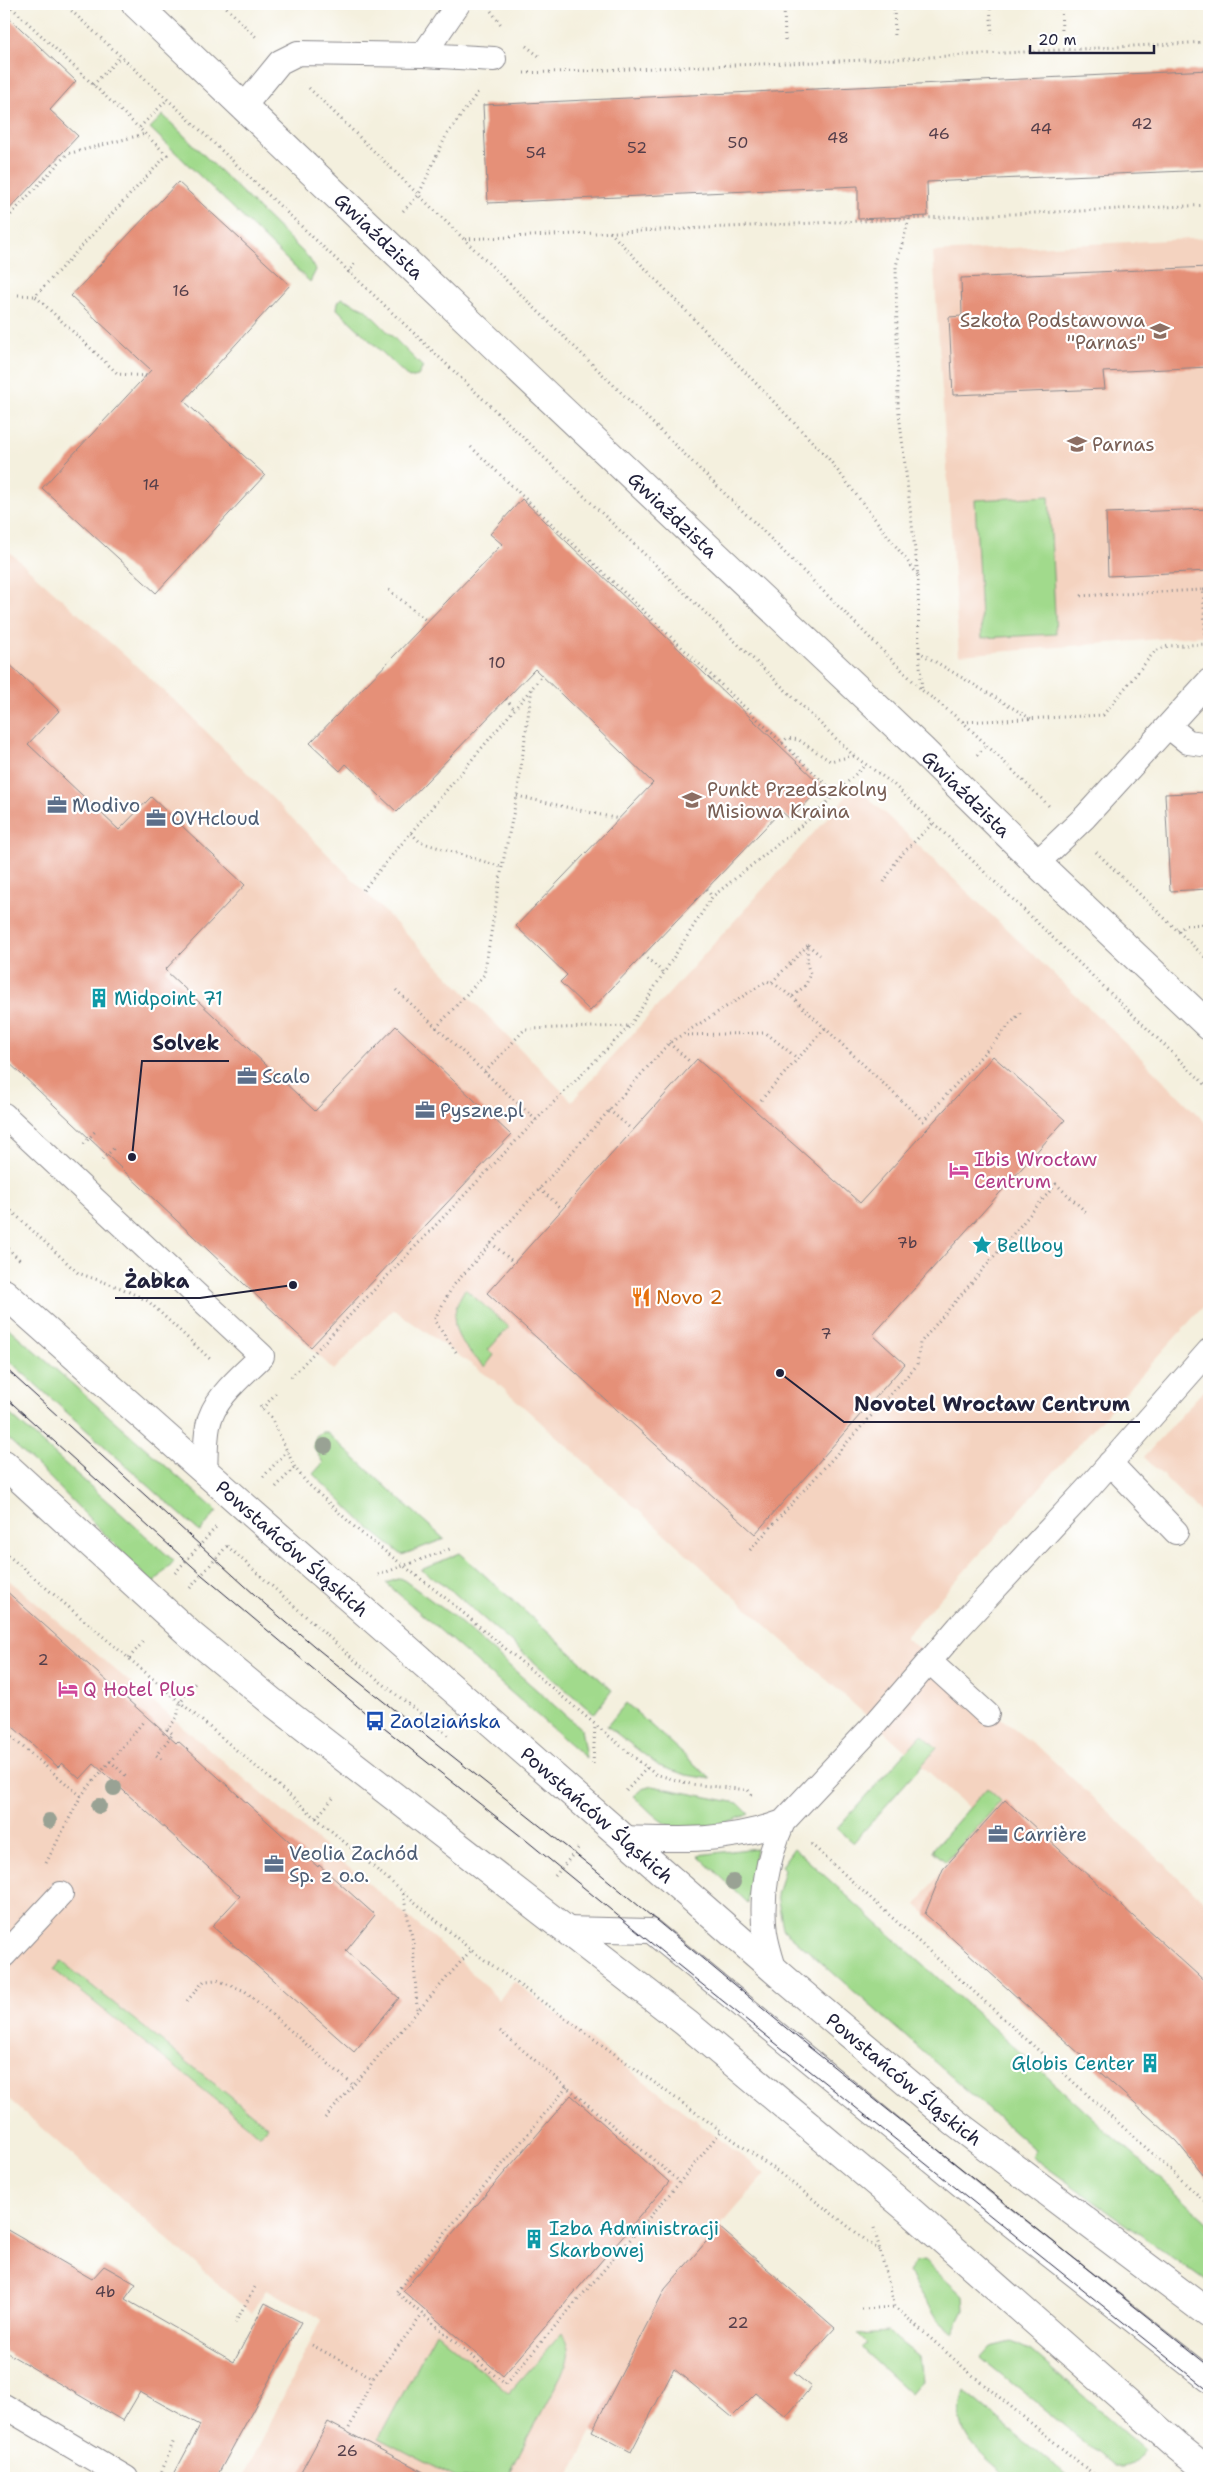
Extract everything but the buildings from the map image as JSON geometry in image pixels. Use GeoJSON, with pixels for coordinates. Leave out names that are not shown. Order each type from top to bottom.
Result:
{"type":"FeatureCollection","features":[{"type":"Feature","properties":{"kind":"main road","name":"Gwiaździsta"},"geometry":{"type":"LineString","coordinates":[[136,4],[245,106],[498,350],[922,750],[1037,863],[1209,1026]]}},
{"type":"Feature","properties":{"kind":"main road","name":"Powstańców Śląskich"},"geometry":{"type":"LineString","coordinates":[[4,1293],[205,1472],[775,1971],[954,2122],[1209,2314]]}},
{"type":"Feature","properties":{"kind":"main road"},"geometry":{"type":"LineString","coordinates":[[4,1464],[160,1607],[271,1701],[686,2023],[909,2210],[1178,2447],[1209,2472]]}},
{"type":"Feature","properties":{"kind":"lane"},"geometry":{"type":"LineString","coordinates":[[423,56],[458,4]]}},
{"type":"Feature","properties":{"kind":"lane"},"geometry":{"type":"LineString","coordinates":[[245,106],[280,62],[298,53],[494,60]]}},
{"type":"Feature","properties":{"kind":"lane"},"geometry":{"type":"LineString","coordinates":[[1037,863],[1071,830],[1209,681]]}},
{"type":"Feature","properties":{"kind":"lane"},"geometry":{"type":"LineString","coordinates":[[1168,726],[1188,742],[1209,745]]}},
{"type":"Feature","properties":{"kind":"lane"},"geometry":{"type":"LineString","coordinates":[[4,1115],[262,1356],[217,1404],[210,1420],[205,1472]]}},
{"type":"Feature","properties":{"kind":"lane"},"geometry":{"type":"LineString","coordinates":[[775,1971],[765,1935],[765,1911],[768,1871],[776,1838],[783,1822],[876,1723],[929,1661],[1110,1464],[1209,1351]]}},
{"type":"Feature","properties":{"kind":"lane"},"geometry":{"type":"LineString","coordinates":[[1110,1464],[1176,1532]]}},
{"type":"Feature","properties":{"kind":"lane"},"geometry":{"type":"LineString","coordinates":[[929,1661],[988,1714]]}},
{"type":"Feature","properties":{"kind":"lane"},"geometry":{"type":"LineString","coordinates":[[622,1838],[712,1840],[766,1828],[783,1822]]}},
{"type":"Feature","properties":{"kind":"lane"},"geometry":{"type":"LineString","coordinates":[[4,1955],[61,1894]]}},
{"type":"Feature","properties":{"kind":"lane"},"geometry":{"type":"LineString","coordinates":[[564,1928],[650,1931],[982,2202],[1209,2380]]}},
{"type":"Feature","properties":{"kind":"lane"},"geometry":{"type":"LineString","coordinates":[[4,2406],[126,2478]]}},
{"type":"Feature","properties":{"kind":"path"},"geometry":{"type":"LineString","coordinates":[[8,4],[167,155],[35,296]]}},
{"type":"Feature","properties":{"kind":"path"},"geometry":{"type":"LineString","coordinates":[[64,4],[854,756],[865,766],[892,783],[934,822],[1209,1088]]}},
{"type":"Feature","properties":{"kind":"path"},"geometry":{"type":"LineString","coordinates":[[223,4],[280,62],[382,158],[418,196],[756,524],[922,691],[963,722],[1071,830],[1209,961]]}},
{"type":"Feature","properties":{"kind":"path"},"geometry":{"type":"LineString","coordinates":[[784,4],[785,42]]}},
{"type":"Feature","properties":{"kind":"path"},"geometry":{"type":"LineString","coordinates":[[894,4],[895,39]]}},
{"type":"Feature","properties":{"kind":"path"},"geometry":{"type":"LineString","coordinates":[[990,4],[992,34]]}},
{"type":"Feature","properties":{"kind":"path"},"geometry":{"type":"LineString","coordinates":[[1061,4],[1062,32]]}},
{"type":"Feature","properties":{"kind":"path"},"geometry":{"type":"LineString","coordinates":[[522,73],[892,59],[1209,42]]}},
{"type":"Feature","properties":{"kind":"path"},"geometry":{"type":"LineString","coordinates":[[93,85],[120,57]]}},
{"type":"Feature","properties":{"kind":"path"},"geometry":{"type":"LineString","coordinates":[[402,211],[418,196],[446,136],[482,86]]}},
{"type":"Feature","properties":{"kind":"path"},"geometry":{"type":"LineString","coordinates":[[139,128],[167,100]]}},
{"type":"Feature","properties":{"kind":"path"},"geometry":{"type":"LineString","coordinates":[[4,222],[68,154],[145,134]]}},
{"type":"Feature","properties":{"kind":"path"},"geometry":{"type":"LineString","coordinates":[[464,239],[1209,205]]}},
{"type":"Feature","properties":{"kind":"path"},"geometry":{"type":"LineString","coordinates":[[909,219],[896,266],[898,405],[918,576],[919,652],[922,691]]}},
{"type":"Feature","properties":{"kind":"path"},"geometry":{"type":"LineString","coordinates":[[610,232],[828,458],[918,576]]}},
{"type":"Feature","properties":{"kind":"path"},"geometry":{"type":"LineString","coordinates":[[18,295],[35,296],[118,374],[146,376]]}},
{"type":"Feature","properties":{"kind":"path"},"geometry":{"type":"LineString","coordinates":[[472,447],[621,592],[836,794]]}},
{"type":"Feature","properties":{"kind":"path"},"geometry":{"type":"LineString","coordinates":[[389,590],[426,621]]}},
{"type":"Feature","properties":{"kind":"path"},"geometry":{"type":"LineString","coordinates":[[963,722],[1103,715],[1155,651],[1168,646],[1206,644],[1203,590]]}},
{"type":"Feature","properties":{"kind":"path"},"geometry":{"type":"LineString","coordinates":[[1078,596],[1209,590]]}},
{"type":"Feature","properties":{"kind":"path"},"geometry":{"type":"LineString","coordinates":[[919,652],[1033,720]]}},
{"type":"Feature","properties":{"kind":"path"},"geometry":{"type":"LineString","coordinates":[[363,890],[542,676]]}},
{"type":"Feature","properties":{"kind":"path"},"geometry":{"type":"LineString","coordinates":[[436,1028],[484,975],[502,867],[518,796],[532,688]]}},
{"type":"Feature","properties":{"kind":"path"},"geometry":{"type":"LineString","coordinates":[[506,699],[515,710]]}},
{"type":"Feature","properties":{"kind":"path"},"geometry":{"type":"LineString","coordinates":[[782,744],[787,738],[799,740],[830,761],[854,756]]}},
{"type":"Feature","properties":{"kind":"path"},"geometry":{"type":"LineString","coordinates":[[973,759],[987,745]]}},
{"type":"Feature","properties":{"kind":"path"},"geometry":{"type":"LineString","coordinates":[[287,1381],[536,1120],[630,1026],[712,897],[813,816],[865,766]]}},
{"type":"Feature","properties":{"kind":"path"},"geometry":{"type":"LineString","coordinates":[[518,796],[619,819]]}},
{"type":"Feature","properties":{"kind":"path"},"geometry":{"type":"LineString","coordinates":[[884,882],[898,858],[934,822]]}},
{"type":"Feature","properties":{"kind":"path"},"geometry":{"type":"LineString","coordinates":[[411,833],[420,842],[502,867]]}},
{"type":"Feature","properties":{"kind":"path"},"geometry":{"type":"LineString","coordinates":[[706,889],[712,897]]}},
{"type":"Feature","properties":{"kind":"path"},"geometry":{"type":"LineString","coordinates":[[1178,931],[1186,925],[1209,924]]}},
{"type":"Feature","properties":{"kind":"path"},"geometry":{"type":"LineString","coordinates":[[808,944],[820,955]]}},
{"type":"Feature","properties":{"kind":"path"},"geometry":{"type":"LineString","coordinates":[[456,1352],[434,1320],[453,1286],[669,1043],[685,1035],[764,983],[772,982],[808,944]]}},
{"type":"Feature","properties":{"kind":"path"},"geometry":{"type":"LineString","coordinates":[[792,998],[810,979],[807,964],[808,944]]}},
{"type":"Feature","properties":{"kind":"path"},"geometry":{"type":"LineString","coordinates":[[643,955],[664,973]]}},
{"type":"Feature","properties":{"kind":"path"},"geometry":{"type":"LineString","coordinates":[[772,982],[825,1028],[923,1121],[1021,1012]]}},
{"type":"Feature","properties":{"kind":"path"},"geometry":{"type":"LineString","coordinates":[[396,990],[536,1120]]}},
{"type":"Feature","properties":{"kind":"path"},"geometry":{"type":"LineString","coordinates":[[485,1072],[525,1029],[630,1026]]}},
{"type":"Feature","properties":{"kind":"path"},"geometry":{"type":"LineString","coordinates":[[761,1100],[825,1028]]}},
{"type":"Feature","properties":{"kind":"path"},"geometry":{"type":"LineString","coordinates":[[685,1035],[766,1033],[797,1058]]}},
{"type":"Feature","properties":{"kind":"path"},"geometry":{"type":"LineString","coordinates":[[669,1043],[689,1061]]}},
{"type":"Feature","properties":{"kind":"path"},"geometry":{"type":"LineString","coordinates":[[609,1110],[630,1128]]}},
{"type":"Feature","properties":{"kind":"path"},"geometry":{"type":"LineString","coordinates":[[750,1550],[917,1364],[920,1343],[1056,1184],[1087,1214]]}},
{"type":"Feature","properties":{"kind":"path"},"geometry":{"type":"LineString","coordinates":[[540,1189],[560,1207]]}},
{"type":"Feature","properties":{"kind":"path"},"geometry":{"type":"LineString","coordinates":[[4,1204],[78,1273],[121,1288],[148,1301],[271,1417],[294,1468],[307,1483],[360,1532],[448,1600],[647,1768],[655,1774],[690,1784],[748,1790]]}},
{"type":"Feature","properties":{"kind":"path"},"geometry":{"type":"LineString","coordinates":[[492,1243],[511,1260]]}},
{"type":"Feature","properties":{"kind":"path"},"geometry":{"type":"LineString","coordinates":[[262,1409],[281,1388]]}},
{"type":"Feature","properties":{"kind":"path"},"geometry":{"type":"LineString","coordinates":[[129,1658],[160,1607],[246,1508],[287,1450]]}},
{"type":"Feature","properties":{"kind":"path"},"geometry":{"type":"LineString","coordinates":[[160,1607],[227,1546],[246,1508],[294,1468]]}},
{"type":"Feature","properties":{"kind":"path"},"geometry":{"type":"LineString","coordinates":[[227,1546],[368,1672],[453,1739]]}},
{"type":"Feature","properties":{"kind":"path"},"geometry":{"type":"LineString","coordinates":[[370,1578],[450,1549]]}},
{"type":"Feature","properties":{"kind":"path"},"geometry":{"type":"LineString","coordinates":[[4,1552],[471,1950],[721,2131],[880,2251],[895,2308],[971,2374],[1098,2478]]}},
{"type":"Feature","properties":{"kind":"path"},"geometry":{"type":"LineString","coordinates":[[163,1734],[177,1718],[180,1702],[200,1678]]}},
{"type":"Feature","properties":{"kind":"path"},"geometry":{"type":"LineString","coordinates":[[45,1866],[81,1796],[143,1722]]}},
{"type":"Feature","properties":{"kind":"path"},"geometry":{"type":"LineString","coordinates":[[592,1772],[596,1749],[595,1726]]}},
{"type":"Feature","properties":{"kind":"path"},"geometry":{"type":"LineString","coordinates":[[162,1759],[156,1755],[173,1734],[167,1729]]}},
{"type":"Feature","properties":{"kind":"path"},"geometry":{"type":"LineString","coordinates":[[4,1731],[81,1796]]}},
{"type":"Feature","properties":{"kind":"path"},"geometry":{"type":"LineString","coordinates":[[110,1761],[126,1776]]}},
{"type":"Feature","properties":{"kind":"path"},"geometry":{"type":"LineString","coordinates":[[622,1795],[647,1768]]}},
{"type":"Feature","properties":{"kind":"path"},"geometry":{"type":"LineString","coordinates":[[316,1818],[337,1794]]}},
{"type":"Feature","properties":{"kind":"path"},"geometry":{"type":"LineString","coordinates":[[804,1838],[1209,2205]]}},
{"type":"Feature","properties":{"kind":"path"},"geometry":{"type":"LineString","coordinates":[[555,1876],[578,1849]]}},
{"type":"Feature","properties":{"kind":"path"},"geometry":{"type":"LineString","coordinates":[[403,1893],[413,1942],[418,2010]]}},
{"type":"Feature","properties":{"kind":"path"},"geometry":{"type":"LineString","coordinates":[[325,2118],[471,1950]]}},
{"type":"Feature","properties":{"kind":"path"},"geometry":{"type":"LineString","coordinates":[[187,2001],[204,1981],[217,1980],[245,1990],[353,2085]]}},
{"type":"Feature","properties":{"kind":"path"},"geometry":{"type":"LineString","coordinates":[[500,2031],[680,2182]]}},
{"type":"Feature","properties":{"kind":"path"},"geometry":{"type":"LineString","coordinates":[[567,2087],[396,2292],[505,2384],[680,2182],[721,2131]]}},
{"type":"Feature","properties":{"kind":"path"},"geometry":{"type":"LineString","coordinates":[[235,2323],[255,2288]]}},
{"type":"Feature","properties":{"kind":"path"},"geometry":{"type":"LineString","coordinates":[[862,2309],[895,2308]]}},
{"type":"Feature","properties":{"kind":"path"},"geometry":{"type":"LineString","coordinates":[[348,2428],[373,2378],[423,2314]]}},
{"type":"Feature","properties":{"kind":"path"},"geometry":{"type":"LineString","coordinates":[[312,2345],[373,2378]]}},
{"type":"Feature","properties":{"kind":"path"},"geometry":{"type":"LineString","coordinates":[[159,2477],[174,2440]]}},
{"type":"Feature","properties":{"kind":"shaded area","name":"Parnas"},"geometry":{"type":"Polygon","coordinates":[[[1209,238],[1209,635],[959,655],[933,252],[1209,238]]]}},
{"type":"Feature","properties":{"kind":"shaded area"},"geometry":{"type":"Polygon","coordinates":[[[4,547],[183,708],[572,1101],[856,786],[1128,1045],[1209,1126],[1209,1300],[905,1637],[1015,1730],[1044,1752],[1209,1906],[1209,2181],[1176,2141],[916,1905],[980,1818],[496,1382],[393,1309],[334,1370],[4,1058],[4,547]]]}},
{"type":"Feature","properties":{"kind":"shaded area"},"geometry":{"type":"Polygon","coordinates":[[[1209,1384],[1209,1521],[1144,1457],[1209,1384]]]}},
{"type":"Feature","properties":{"kind":"shaded area"},"geometry":{"type":"Polygon","coordinates":[[[4,1576],[457,1958],[499,2000],[514,1981],[765,2174],[665,2289],[568,2478],[243,2478],[321,2320],[308,2310],[266,2290],[251,2313],[4,2095],[4,1576]]]}},
{"type":"Feature","properties":{"kind":"green space"},"geometry":{"type":"Polygon","coordinates":[[[163,115],[309,258],[316,270],[310,282],[150,128],[163,115]]]}},
{"type":"Feature","properties":{"kind":"green space"},"geometry":{"type":"Polygon","coordinates":[[[342,298],[365,309],[423,367],[418,376],[409,378],[337,309],[338,302],[342,298]]]}},
{"type":"Feature","properties":{"kind":"green space"},"geometry":{"type":"Polygon","coordinates":[[[1049,496],[1056,634],[982,638],[975,500],[1049,496]]]}},
{"type":"Feature","properties":{"kind":"green space"},"geometry":{"type":"Polygon","coordinates":[[[465,1289],[509,1327],[488,1350],[494,1355],[485,1367],[467,1349],[457,1332],[455,1312],[458,1301],[465,1289]]]}},
{"type":"Feature","properties":{"kind":"green space"},"geometry":{"type":"Polygon","coordinates":[[[4,1324],[217,1511],[200,1532],[4,1356],[4,1324]]]}},
{"type":"Feature","properties":{"kind":"green space"},"geometry":{"type":"Polygon","coordinates":[[[4,1409],[174,1561],[153,1584],[50,1478],[4,1435],[4,1409]]]}},
{"type":"Feature","properties":{"kind":"green space"},"geometry":{"type":"Polygon","coordinates":[[[326,1432],[444,1539],[402,1555],[371,1530],[313,1474],[323,1463],[313,1446],[316,1436],[326,1432]]]}},
{"type":"Feature","properties":{"kind":"green space"},"geometry":{"type":"Polygon","coordinates":[[[460,1553],[612,1690],[594,1714],[446,1586],[421,1570],[460,1553]]]}},
{"type":"Feature","properties":{"kind":"green space"},"geometry":{"type":"Polygon","coordinates":[[[401,1578],[453,1616],[581,1729],[586,1758],[386,1583],[401,1578]]]}},
{"type":"Feature","properties":{"kind":"green space"},"geometry":{"type":"Polygon","coordinates":[[[626,1703],[711,1779],[686,1775],[659,1766],[607,1726],[626,1703]]]}},
{"type":"Feature","properties":{"kind":"green space"},"geometry":{"type":"Polygon","coordinates":[[[922,1734],[937,1748],[853,1843],[837,1829],[922,1734]]]}},
{"type":"Feature","properties":{"kind":"green space"},"geometry":{"type":"Polygon","coordinates":[[[652,1786],[738,1803],[749,1814],[708,1826],[674,1827],[657,1818],[633,1796],[642,1789],[652,1786]]]}},
{"type":"Feature","properties":{"kind":"green space"},"geometry":{"type":"Polygon","coordinates":[[[987,1788],[1001,1801],[946,1862],[933,1851],[934,1848],[987,1788]]]}},
{"type":"Feature","properties":{"kind":"green space"},"geometry":{"type":"Polygon","coordinates":[[[756,1848],[748,1903],[698,1855],[756,1848]]]}},
{"type":"Feature","properties":{"kind":"green space"},"geometry":{"type":"Polygon","coordinates":[[[794,1848],[1209,2223],[1209,2284],[1031,2156],[1035,2150],[783,1929],[777,1895],[784,1869],[781,1866],[794,1848]]]}},
{"type":"Feature","properties":{"kind":"green space"},"geometry":{"type":"Polygon","coordinates":[[[61,1961],[267,2126],[260,2135],[54,1970],[61,1961]]]}},
{"type":"Feature","properties":{"kind":"green space"},"geometry":{"type":"Polygon","coordinates":[[[925,2261],[963,2296],[964,2310],[953,2333],[937,2318],[908,2272],[915,2262],[925,2261]]]}},
{"type":"Feature","properties":{"kind":"green space"},"geometry":{"type":"Polygon","coordinates":[[[436,2332],[509,2393],[562,2333],[568,2349],[566,2366],[507,2478],[456,2478],[379,2438],[436,2332]]]}},
{"type":"Feature","properties":{"kind":"green space"},"geometry":{"type":"Polygon","coordinates":[[[888,2332],[919,2357],[922,2381],[911,2394],[861,2348],[867,2343],[858,2334],[888,2332]]]}},
{"type":"Feature","properties":{"kind":"green space"},"geometry":{"type":"Polygon","coordinates":[[[1012,2342],[1031,2351],[1144,2450],[1139,2458],[1125,2467],[1115,2467],[981,2358],[991,2347],[1012,2342]]]}},
{"type":"Feature","properties":{"kind":"green space"},"geometry":{"type":"Polygon","coordinates":[[[964,2391],[1069,2478],[1008,2478],[978,2451],[964,2431],[960,2406],[964,2391]]]}},
{"type":"Feature","properties":{"kind":"tram line"},"geometry":{"type":"LineString","coordinates":[[4,1367],[266,1605],[320,1651],[598,1872],[809,2047],[1209,2366]]}},
{"type":"Feature","properties":{"kind":"tram line"},"geometry":{"type":"LineString","coordinates":[[4,1396],[202,1575],[375,1721],[527,1841],[673,1961],[1209,2391]]}},
{"type":"Feature","properties":{"kind":"place","name":"Szkoła Podstawowa \"Parnas\""},"geometry":{"type":"Point","coordinates":[1160,331]}},
{"type":"Feature","properties":{"kind":"place","name":"Parnas"},"geometry":{"type":"Point","coordinates":[1077,444]}},
{"type":"Feature","properties":{"kind":"place","name":"Punkt Przedszkolny Misiowa Kraina"},"geometry":{"type":"Point","coordinates":[692,800]}},
{"type":"Feature","properties":{"kind":"place","name":"Modivo"},"geometry":{"type":"Point","coordinates":[57,805]}},
{"type":"Feature","properties":{"kind":"place","name":"OVHcloud"},"geometry":{"type":"Point","coordinates":[156,818]}},
{"type":"Feature","properties":{"kind":"place","name":"Midpoint 71"},"geometry":{"type":"Point","coordinates":[99,998]}},
{"type":"Feature","properties":{"kind":"place","name":"Scalo"},"geometry":{"type":"Point","coordinates":[247,1076]}},
{"type":"Feature","properties":{"kind":"place","name":"Pyszne.pl"},"geometry":{"type":"Point","coordinates":[425,1110]}},
{"type":"Feature","properties":{"kind":"place","name":"Solvek"},"geometry":{"type":"Point","coordinates":[132,1157]}},
{"type":"Feature","properties":{"kind":"place","name":"Ibis Wrocław Centrum"},"geometry":{"type":"Point","coordinates":[959,1170]}},
{"type":"Feature","properties":{"kind":"place","name":"Bellboy"},"geometry":{"type":"Point","coordinates":[982,1245]}},
{"type":"Feature","properties":{"kind":"place","name":"Żabka"},"geometry":{"type":"Point","coordinates":[293,1285]}},
{"type":"Feature","properties":{"kind":"place","name":"Novo 2"},"geometry":{"type":"Point","coordinates":[641,1297]}},
{"type":"Feature","properties":{"kind":"place","name":"Novotel Wrocław Centrum"},"geometry":{"type":"Point","coordinates":[780,1373]}},
{"type":"Feature","properties":{"kind":"place","name":"Q Hotel Plus"},"geometry":{"type":"Point","coordinates":[68,1689]}},
{"type":"Feature","properties":{"kind":"place","name":"Zaolziańska"},"geometry":{"type":"Point","coordinates":[375,1721]}},
{"type":"Feature","properties":{"kind":"place","name":"Carrière"},"geometry":{"type":"Point","coordinates":[998,1834]}},
{"type":"Feature","properties":{"kind":"place","name":"Veolia Zachód Sp. z o.o."},"geometry":{"type":"Point","coordinates":[274,1864]}},
{"type":"Feature","properties":{"kind":"place","name":"Globis Center"},"geometry":{"type":"Point","coordinates":[1150,2063]}},
{"type":"Feature","properties":{"kind":"place","name":"Izba Administracji Skarbowej"},"geometry":{"type":"Point","coordinates":[534,2239]}}]}
